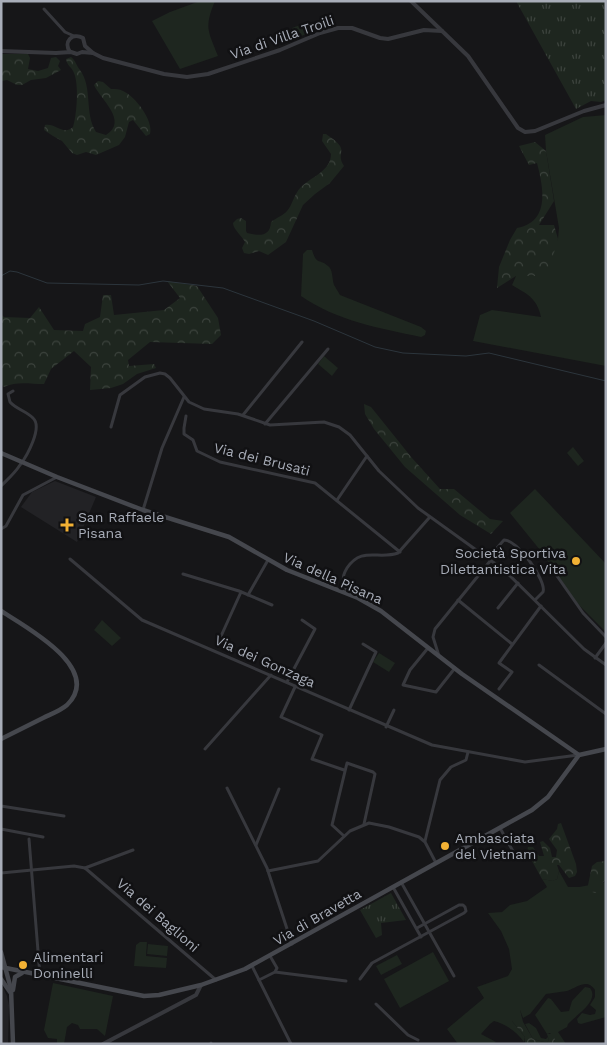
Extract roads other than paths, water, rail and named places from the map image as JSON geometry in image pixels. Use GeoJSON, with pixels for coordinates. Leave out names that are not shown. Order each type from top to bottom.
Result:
{"type":"FeatureCollection","features":[{"type":"Feature","properties":{"kind":"main road","name":"Via della Pisana"},"geometry":{"type":"LineString","coordinates":[[1,453],[143,510],[229,537],[292,573],[379,609],[455,668],[579,755]]}},
{"type":"Feature","properties":{"kind":"main road"},"geometry":{"type":"LineString","coordinates":[[1,611],[42,639],[66,659],[73,670],[76,682],[73,697],[64,707],[1,739]]}},
{"type":"Feature","properties":{"kind":"main road"},"geometry":{"type":"LineString","coordinates":[[579,755],[606,750]]}},
{"type":"Feature","properties":{"kind":"main road","name":"Via di Bravetta"},"geometry":{"type":"LineString","coordinates":[[3,968],[144,996],[159,995],[216,981],[252,966],[500,828],[542,802],[579,755]]}},
{"type":"Feature","properties":{"kind":"main road"},"geometry":{"type":"LineString","coordinates":[[1,952],[3,968],[8,977],[12,996]]}},
{"type":"Feature","properties":{"kind":"main road"},"geometry":{"type":"LineString","coordinates":[[13,1044],[12,996],[14,979],[18,974],[22,973]]}},
{"type":"Feature","properties":{"kind":"main road"},"geometry":{"type":"LineString","coordinates":[[1,979],[12,996]]}},
{"type":"Feature","properties":{"kind":"street"},"geometry":{"type":"LineString","coordinates":[[412,1],[472,60],[508,115],[521,130],[536,131],[584,111],[606,106]]}},
{"type":"Feature","properties":{"kind":"street"},"geometry":{"type":"LineString","coordinates":[[44,9],[65,32],[74,36],[61,52]]}},
{"type":"Feature","properties":{"kind":"street","name":"Via di Villa Troili"},"geometry":{"type":"LineString","coordinates":[[1,51],[93,53],[164,74],[187,78],[200,76],[338,28],[356,29],[388,39],[424,30],[442,32]]}},
{"type":"Feature","properties":{"kind":"street"},"geometry":{"type":"LineString","coordinates":[[65,32],[71,52]]}},
{"type":"Feature","properties":{"kind":"street","name":"Via di Villa Troili"},"geometry":{"type":"LineString","coordinates":[[74,36],[82,38],[86,46],[93,53]]}},
{"type":"Feature","properties":{"kind":"street"},"geometry":{"type":"LineString","coordinates":[[82,52],[86,46]]}},
{"type":"Feature","properties":{"kind":"street"},"geometry":{"type":"LineString","coordinates":[[243,415],[302,342]]}},
{"type":"Feature","properties":{"kind":"street"},"geometry":{"type":"LineString","coordinates":[[265,424],[328,350]]}},
{"type":"Feature","properties":{"kind":"street"},"geometry":{"type":"LineString","coordinates":[[111,428],[120,395],[150,375],[160,373],[166,375],[184,397],[195,406],[204,409],[243,415],[275,426],[324,422],[332,424],[348,433],[391,483],[429,518],[490,559],[518,583],[575,641],[606,665]]}},
{"type":"Feature","properties":{"kind":"street"},"geometry":{"type":"LineString","coordinates":[[1,486],[22,463],[37,427],[33,418],[11,403],[8,394],[13,391]]}},
{"type":"Feature","properties":{"kind":"street"},"geometry":{"type":"LineString","coordinates":[[143,510],[162,448],[184,397]]}},
{"type":"Feature","properties":{"kind":"street","name":"Via dei Brusati"},"geometry":{"type":"LineString","coordinates":[[186,416],[184,434],[193,440],[196,450],[207,457],[220,462],[312,482],[400,552]]}},
{"type":"Feature","properties":{"kind":"street"},"geometry":{"type":"LineString","coordinates":[[337,500],[367,456]]}},
{"type":"Feature","properties":{"kind":"street"},"geometry":{"type":"LineString","coordinates":[[1,529],[6,526],[24,494],[57,477]]}},
{"type":"Feature","properties":{"kind":"street"},"geometry":{"type":"LineString","coordinates":[[349,595],[342,577],[355,559],[361,556],[391,555],[400,552],[429,518]]}},
{"type":"Feature","properties":{"kind":"street"},"geometry":{"type":"LineString","coordinates":[[439,656],[433,637],[435,629],[504,540],[508,539],[513,542],[523,553],[544,584],[544,590],[535,600]]}},
{"type":"Feature","properties":{"kind":"street","name":"Via dei Gonzaga"},"geometry":{"type":"LineString","coordinates":[[70,559],[142,620],[386,727],[435,746],[525,762],[579,755]]}},
{"type":"Feature","properties":{"kind":"street"},"geometry":{"type":"LineString","coordinates":[[248,595],[268,560]]}},
{"type":"Feature","properties":{"kind":"street"},"geometry":{"type":"LineString","coordinates":[[550,566],[584,613],[606,636]]}},
{"type":"Feature","properties":{"kind":"street"},"geometry":{"type":"LineString","coordinates":[[183,574],[241,592],[272,606]]}},
{"type":"Feature","properties":{"kind":"street"},"geometry":{"type":"LineString","coordinates":[[498,608],[518,583]]}},
{"type":"Feature","properties":{"kind":"street"},"geometry":{"type":"LineString","coordinates":[[217,645],[241,592]]}},
{"type":"Feature","properties":{"kind":"street"},"geometry":{"type":"LineString","coordinates":[[458,600],[512,644]]}},
{"type":"Feature","properties":{"kind":"street"},"geometry":{"type":"LineString","coordinates":[[499,689],[512,672],[499,663],[541,606]]}},
{"type":"Feature","properties":{"kind":"street"},"geometry":{"type":"LineString","coordinates":[[286,682],[315,629],[302,620]]}},
{"type":"Feature","properties":{"kind":"street"},"geometry":{"type":"LineString","coordinates":[[595,658],[606,643]]}},
{"type":"Feature","properties":{"kind":"street"},"geometry":{"type":"LineString","coordinates":[[349,710],[376,652],[363,644]]}},
{"type":"Feature","properties":{"kind":"street"},"geometry":{"type":"LineString","coordinates":[[428,648],[410,670],[403,685],[436,692],[455,668]]}},
{"type":"Feature","properties":{"kind":"street"},"geometry":{"type":"LineString","coordinates":[[539,665],[606,714]]}},
{"type":"Feature","properties":{"kind":"street"},"geometry":{"type":"LineString","coordinates":[[205,749],[271,675]]}},
{"type":"Feature","properties":{"kind":"street"},"geometry":{"type":"LineString","coordinates":[[295,687],[281,717],[322,735],[312,759],[344,770]]}},
{"type":"Feature","properties":{"kind":"street"},"geometry":{"type":"LineString","coordinates":[[386,727],[394,710]]}},
{"type":"Feature","properties":{"kind":"street"},"geometry":{"type":"LineString","coordinates":[[425,842],[440,780],[445,772],[465,760],[468,752]]}},
{"type":"Feature","properties":{"kind":"street"},"geometry":{"type":"LineString","coordinates":[[344,836],[332,825],[344,770],[346,764],[349,763],[375,773],[364,824]]}},
{"type":"Feature","properties":{"kind":"street"},"geometry":{"type":"LineString","coordinates":[[226,788],[268,871],[292,944]]}},
{"type":"Feature","properties":{"kind":"street"},"geometry":{"type":"LineString","coordinates":[[256,845],[279,789]]}},
{"type":"Feature","properties":{"kind":"street"},"geometry":{"type":"LineString","coordinates":[[1,806],[64,816]]}},
{"type":"Feature","properties":{"kind":"street"},"geometry":{"type":"LineString","coordinates":[[268,871],[318,861],[327,855],[353,829],[364,824],[374,823],[416,836],[425,842],[436,863]]}},
{"type":"Feature","properties":{"kind":"street"},"geometry":{"type":"LineString","coordinates":[[500,828],[514,853]]}},
{"type":"Feature","properties":{"kind":"street"},"geometry":{"type":"LineString","coordinates":[[1,829],[42,837]]}},
{"type":"Feature","properties":{"kind":"street"},"geometry":{"type":"LineString","coordinates":[[29,839],[40,976]]}},
{"type":"Feature","properties":{"kind":"street"},"geometry":{"type":"LineString","coordinates":[[1,873],[74,866],[85,868],[133,850]]}},
{"type":"Feature","properties":{"kind":"street","name":"Via dei Baglioni"},"geometry":{"type":"LineString","coordinates":[[85,868],[216,981]]}},
{"type":"Feature","properties":{"kind":"street"},"geometry":{"type":"LineString","coordinates":[[401,882],[454,976]]}},
{"type":"Feature","properties":{"kind":"street"},"geometry":{"type":"LineString","coordinates":[[393,886],[421,937]]}},
{"type":"Feature","properties":{"kind":"street"},"geometry":{"type":"LineString","coordinates":[[360,979],[372,963],[465,912],[465,907],[459,905],[417,928]]}},
{"type":"Feature","properties":{"kind":"street"},"geometry":{"type":"LineString","coordinates":[[270,956],[276,967],[275,972]]}},
{"type":"Feature","properties":{"kind":"street"},"geometry":{"type":"LineString","coordinates":[[252,966],[291,1044]]}},
{"type":"Feature","properties":{"kind":"street"},"geometry":{"type":"LineString","coordinates":[[259,980],[275,972],[346,981]]}},
{"type":"Feature","properties":{"kind":"street"},"geometry":{"type":"LineString","coordinates":[[103,1044],[196,995],[201,985]]}},
{"type":"Feature","properties":{"kind":"street"},"geometry":{"type":"LineString","coordinates":[[376,1004],[408,1035],[418,1040]]}},
{"type":"Feature","properties":{"kind":"waterway"},"geometry":{"type":"LineString","coordinates":[[1,276],[10,271],[47,283],[139,285],[163,281],[223,288],[314,321],[375,347],[403,353],[466,356],[489,353],[606,381]]}},
{"type":"Feature","properties":{"kind":"place","name":"San Raffaele Pisana"},"geometry":{"type":"Point","coordinates":[67,525]}},
{"type":"Feature","properties":{"kind":"place","name":"Società Sportiva Dilettantistica Vita"},"geometry":{"type":"Point","coordinates":[576,561]}},
{"type":"Feature","properties":{"kind":"place","name":"Ambasciata del Vietnam"},"geometry":{"type":"Point","coordinates":[445,846]}},
{"type":"Feature","properties":{"kind":"place","name":"Alimentari Doninelli"},"geometry":{"type":"Point","coordinates":[23,965]}}]}
